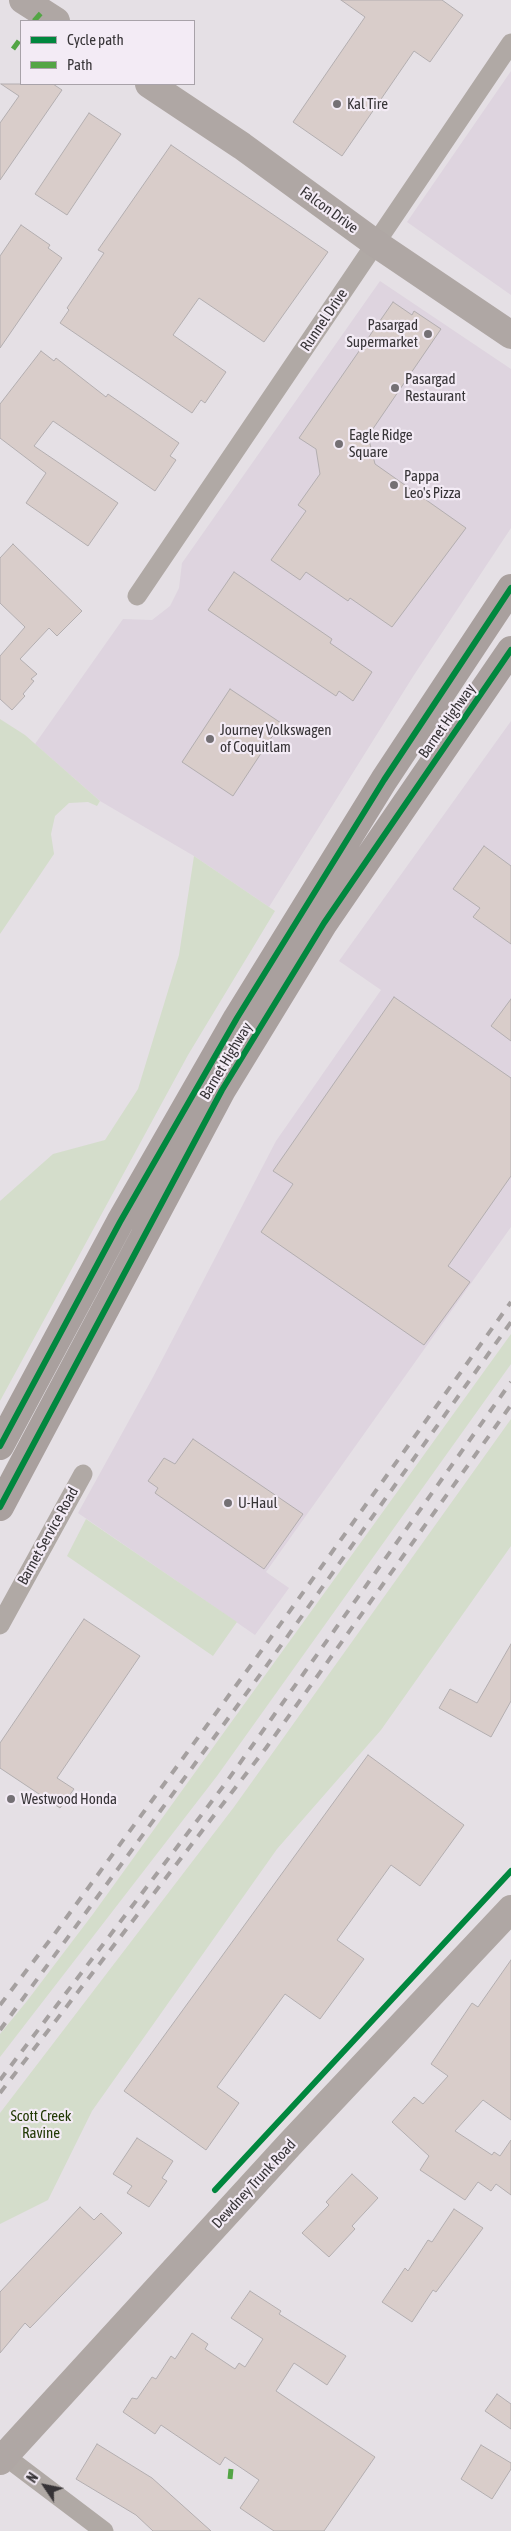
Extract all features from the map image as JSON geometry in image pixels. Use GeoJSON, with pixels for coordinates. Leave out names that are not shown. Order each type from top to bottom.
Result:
{"type":"FeatureCollection","features":[{"type":"Feature","properties":{"kind":"main road"},"geometry":{"type":"LineString","coordinates":[[24,0],[54,20]]}},
{"type":"Feature","properties":{"kind":"main road","name":"Falcon Drive"},"geometry":{"type":"LineString","coordinates":[[150,85],[242,146],[375,243],[511,336]]}},
{"type":"Feature","properties":{"kind":"main road","name":"Barnet Highway"},"geometry":{"type":"LineString","coordinates":[[0,1446],[120,1222],[237,1018],[384,780],[511,588]]}},
{"type":"Feature","properties":{"kind":"main road","name":"Barnet Highway"},"geometry":{"type":"LineString","coordinates":[[0,1507],[222,1090],[324,923],[511,650]]}},
{"type":"Feature","properties":{"kind":"main road","name":"Dewdney Trunk Road"},"geometry":{"type":"LineString","coordinates":[[2,2459],[290,2144],[511,1909]]}},
{"type":"Feature","properties":{"kind":"street","name":"Runnel Drive"},"geometry":{"type":"LineString","coordinates":[[137,596],[511,43]]}},
{"type":"Feature","properties":{"kind":"street","name":"Barnet Service Road"},"geometry":{"type":"LineString","coordinates":[[0,1625],[83,1474]]}},
{"type":"Feature","properties":{"kind":"street"},"geometry":{"type":"LineString","coordinates":[[2,2459],[104,2531]]}},
{"type":"Feature","properties":{"kind":"shaded area"},"geometry":{"type":"Polygon","coordinates":[[[511,71],[511,295],[407,222],[511,71]]]}},
{"type":"Feature","properties":{"kind":"shaded area"},"geometry":{"type":"Polygon","coordinates":[[[380,281],[511,369],[511,528],[414,675],[269,907],[194,856],[100,801],[35,744],[123,619],[152,620],[170,606],[179,588],[182,563],[380,281]]]}},
{"type":"Feature","properties":{"kind":"shaded area"},"geometry":{"type":"Polygon","coordinates":[[[511,721],[511,1227],[266,1572],[289,1588],[255,1635],[78,1513],[152,1379],[276,1141],[381,990],[339,961],[511,721]]]}},
{"type":"Feature","properties":{"kind":"green space"},"geometry":{"type":"Polygon","coordinates":[[[0,719],[25,735],[100,801],[97,806],[88,802],[69,803],[55,816],[51,834],[54,854],[0,934],[0,719]]]}},
{"type":"Feature","properties":{"kind":"green space"},"geometry":{"type":"Polygon","coordinates":[[[194,856],[275,911],[188,1055],[0,1401],[0,1201],[53,1154],[105,1140],[138,1089],[179,955],[194,856]]]}},
{"type":"Feature","properties":{"kind":"green space"},"geometry":{"type":"Polygon","coordinates":[[[511,1334],[511,1364],[217,1776],[0,2057],[0,2034],[93,1914],[511,1334]]]}},
{"type":"Feature","properties":{"kind":"green space","name":"Scott Creek Ravine"},"geometry":{"type":"Polygon","coordinates":[[[511,1419],[511,1546],[381,1730],[277,1849],[92,2111],[48,2200],[0,2224],[0,2113],[234,1807],[511,1419]]]}},
{"type":"Feature","properties":{"kind":"green space"},"geometry":{"type":"Polygon","coordinates":[[[86,1519],[237,1622],[213,1656],[67,1556],[86,1519]]]}},
{"type":"Feature","properties":{"kind":"building"},"geometry":{"type":"Polygon","coordinates":[[[341,0],[442,0],[463,15],[430,62],[414,51],[342,156],[293,122],[365,17],[341,0]]]}},
{"type":"Feature","properties":{"kind":"building"},"geometry":{"type":"Polygon","coordinates":[[[1,84],[54,85],[62,90],[0,180],[0,123],[19,96],[1,84]]]}},
{"type":"Feature","properties":{"kind":"building"},"geometry":{"type":"Polygon","coordinates":[[[89,113],[121,134],[67,215],[35,194],[89,113]]]}},
{"type":"Feature","properties":{"kind":"building"},"geometry":{"type":"Polygon","coordinates":[[[171,145],[328,252],[264,342],[199,298],[173,335],[226,372],[205,403],[201,400],[192,413],[60,323],[69,310],[67,308],[104,253],[98,250],[171,145]]]}},
{"type":"Feature","properties":{"kind":"building"},"geometry":{"type":"Polygon","coordinates":[[[21,225],[50,245],[48,248],[62,258],[0,348],[0,256],[21,225]]]}},
{"type":"Feature","properties":{"kind":"building","name":"Eagle Ridge Square"},"geometry":{"type":"Polygon","coordinates":[[[393,302],[412,315],[414,311],[441,329],[368,436],[375,464],[466,528],[392,627],[350,598],[348,601],[306,572],[300,580],[271,560],[306,511],[298,505],[320,474],[316,449],[299,438],[393,302]]]}},
{"type":"Feature","properties":{"kind":"building"},"geometry":{"type":"Polygon","coordinates":[[[41,351],[54,361],[56,358],[106,397],[108,394],[179,443],[170,456],[176,460],[155,491],[53,421],[34,446],[118,503],[88,546],[26,503],[46,473],[0,438],[0,404],[41,351]]]}},
{"type":"Feature","properties":{"kind":"building"},"geometry":{"type":"Polygon","coordinates":[[[13,544],[82,611],[57,636],[49,628],[20,659],[37,674],[31,679],[34,681],[23,694],[25,696],[12,710],[0,699],[0,656],[25,627],[0,603],[0,558],[13,544]]]}},
{"type":"Feature","properties":{"kind":"building"},"geometry":{"type":"Polygon","coordinates":[[[234,572],[332,639],[330,643],[372,672],[353,701],[339,691],[336,696],[208,610],[234,572]]]}},
{"type":"Feature","properties":{"kind":"building"},"geometry":{"type":"Polygon","coordinates":[[[230,689],[281,723],[233,796],[182,762],[230,689]]]}},
{"type":"Feature","properties":{"kind":"building"},"geometry":{"type":"Polygon","coordinates":[[[484,846],[511,866],[511,944],[473,917],[480,908],[453,889],[484,846]]]}},
{"type":"Feature","properties":{"kind":"building"},"geometry":{"type":"Polygon","coordinates":[[[394,997],[511,1078],[511,1176],[448,1266],[470,1282],[424,1345],[261,1232],[293,1184],[273,1171],[394,997]]]}},
{"type":"Feature","properties":{"kind":"building"},"geometry":{"type":"Polygon","coordinates":[[[511,999],[511,1041],[491,1026],[511,999]]]}},
{"type":"Feature","properties":{"kind":"building","name":"U-Haul"},"geometry":{"type":"Polygon","coordinates":[[[193,1439],[303,1514],[264,1569],[155,1493],[158,1488],[148,1481],[164,1458],[175,1464],[193,1439]]]}},
{"type":"Feature","properties":{"kind":"building"},"geometry":{"type":"Polygon","coordinates":[[[84,1619],[140,1656],[57,1778],[74,1789],[60,1808],[0,1768],[0,1743],[84,1619]]]}},
{"type":"Feature","properties":{"kind":"building"},"geometry":{"type":"Polygon","coordinates":[[[511,1644],[511,1701],[491,1737],[439,1708],[450,1689],[477,1703],[511,1644]]]}},
{"type":"Feature","properties":{"kind":"building"},"geometry":{"type":"Polygon","coordinates":[[[368,1755],[464,1825],[420,1886],[391,1865],[337,1940],[364,1959],[320,2019],[285,1994],[217,2087],[239,2103],[206,2150],[124,2091],[368,1755]]]}},
{"type":"Feature","properties":{"kind":"building"},"geometry":{"type":"Polygon","coordinates":[[[511,1960],[511,2120],[483,2100],[455,2131],[492,2155],[494,2152],[500,2156],[511,2140],[511,2195],[496,2184],[491,2191],[478,2182],[465,2200],[420,2170],[429,2156],[392,2122],[414,2097],[423,2104],[448,2076],[431,2064],[472,2003],[478,2007],[511,1960]]]}},
{"type":"Feature","properties":{"kind":"building"},"geometry":{"type":"Polygon","coordinates":[[[137,2138],[173,2161],[162,2178],[167,2181],[149,2207],[127,2193],[132,2186],[113,2174],[137,2138]]]}},
{"type":"Feature","properties":{"kind":"building"},"geometry":{"type":"Polygon","coordinates":[[[352,2174],[378,2198],[352,2226],[355,2229],[329,2257],[302,2233],[329,2205],[326,2202],[352,2174]]]}},
{"type":"Feature","properties":{"kind":"building"},"geometry":{"type":"Polygon","coordinates":[[[80,2207],[94,2220],[101,2213],[122,2233],[30,2328],[25,2323],[0,2353],[0,2292],[80,2207]]]}},
{"type":"Feature","properties":{"kind":"building"},"geometry":{"type":"Polygon","coordinates":[[[454,2209],[483,2228],[436,2292],[433,2290],[412,2322],[382,2302],[405,2268],[408,2271],[428,2240],[432,2242],[454,2209]]]}},
{"type":"Feature","properties":{"kind":"building"},"geometry":{"type":"Polygon","coordinates":[[[250,2291],[281,2311],[279,2314],[346,2356],[327,2385],[294,2363],[276,2391],[375,2457],[324,2531],[274,2531],[240,2508],[259,2480],[225,2457],[220,2465],[161,2425],[155,2434],[123,2412],[132,2398],[137,2399],[152,2377],[156,2379],[171,2356],[175,2359],[192,2333],[208,2344],[205,2349],[235,2369],[239,2363],[245,2367],[263,2339],[231,2318],[250,2291]]]}},
{"type":"Feature","properties":{"kind":"building"},"geometry":{"type":"Polygon","coordinates":[[[497,2394],[511,2404],[511,2429],[485,2411],[497,2394]]]}},
{"type":"Feature","properties":{"kind":"building"},"geometry":{"type":"Polygon","coordinates":[[[97,2444],[152,2478],[211,2531],[153,2531],[136,2515],[76,2479],[97,2444]]]}},
{"type":"Feature","properties":{"kind":"building"},"geometry":{"type":"Polygon","coordinates":[[[481,2445],[511,2463],[511,2469],[492,2499],[461,2479],[481,2445]]]}},
{"type":"Feature","properties":{"kind":"railway"},"geometry":{"type":"LineString","coordinates":[[0,2005],[53,1936],[254,1661],[511,1302]]}},
{"type":"Feature","properties":{"kind":"railway"},"geometry":{"type":"LineString","coordinates":[[0,2030],[265,1668],[511,1322]]}},
{"type":"Feature","properties":{"kind":"railway"},"geometry":{"type":"LineString","coordinates":[[0,2080],[225,1784],[511,1382]]}},
{"type":"Feature","properties":{"kind":"railway"},"geometry":{"type":"LineString","coordinates":[[0,2093],[266,1748],[511,1405]]}},
{"type":"Feature","properties":{"kind":"marked path"},"geometry":{"type":"LineString","coordinates":[[35,20],[42,12]]}},
{"type":"Feature","properties":{"kind":"marked path"},"geometry":{"type":"LineString","coordinates":[[13,49],[20,39]]}},
{"type":"Feature","properties":{"kind":"marked path"},"geometry":{"type":"LineString","coordinates":[[230,2479],[231,2469]]}},
{"type":"Feature","properties":{"kind":"cycle path"},"geometry":{"type":"LineString","coordinates":[[0,1446],[120,1222],[237,1018],[384,780],[511,588]]}},
{"type":"Feature","properties":{"kind":"cycle path"},"geometry":{"type":"LineString","coordinates":[[0,1507],[222,1090],[324,923],[511,650]]}},
{"type":"Feature","properties":{"kind":"cycle path"},"geometry":{"type":"LineString","coordinates":[[215,2190],[511,1871]]}},
{"type":"Feature","properties":{"kind":"place","name":"Kal Tire"},"geometry":{"type":"Point","coordinates":[337,104]}},
{"type":"Feature","properties":{"kind":"place","name":"Pasargad Supermarket"},"geometry":{"type":"Point","coordinates":[428,334]}},
{"type":"Feature","properties":{"kind":"place","name":"Pasargad Restaurant"},"geometry":{"type":"Point","coordinates":[395,388]}},
{"type":"Feature","properties":{"kind":"place","name":"Eagle Ridge Square"},"geometry":{"type":"Point","coordinates":[339,444]}},
{"type":"Feature","properties":{"kind":"place","name":"Pappa Leo's Pizza"},"geometry":{"type":"Point","coordinates":[394,485]}},
{"type":"Feature","properties":{"kind":"place","name":"Journey Volkswagen of Coquitlam"},"geometry":{"type":"Point","coordinates":[210,739]}},
{"type":"Feature","properties":{"kind":"place","name":"U-Haul"},"geometry":{"type":"Point","coordinates":[228,1503]}},
{"type":"Feature","properties":{"kind":"place","name":"Westwood Honda"},"geometry":{"type":"Point","coordinates":[11,1799]}}]}
